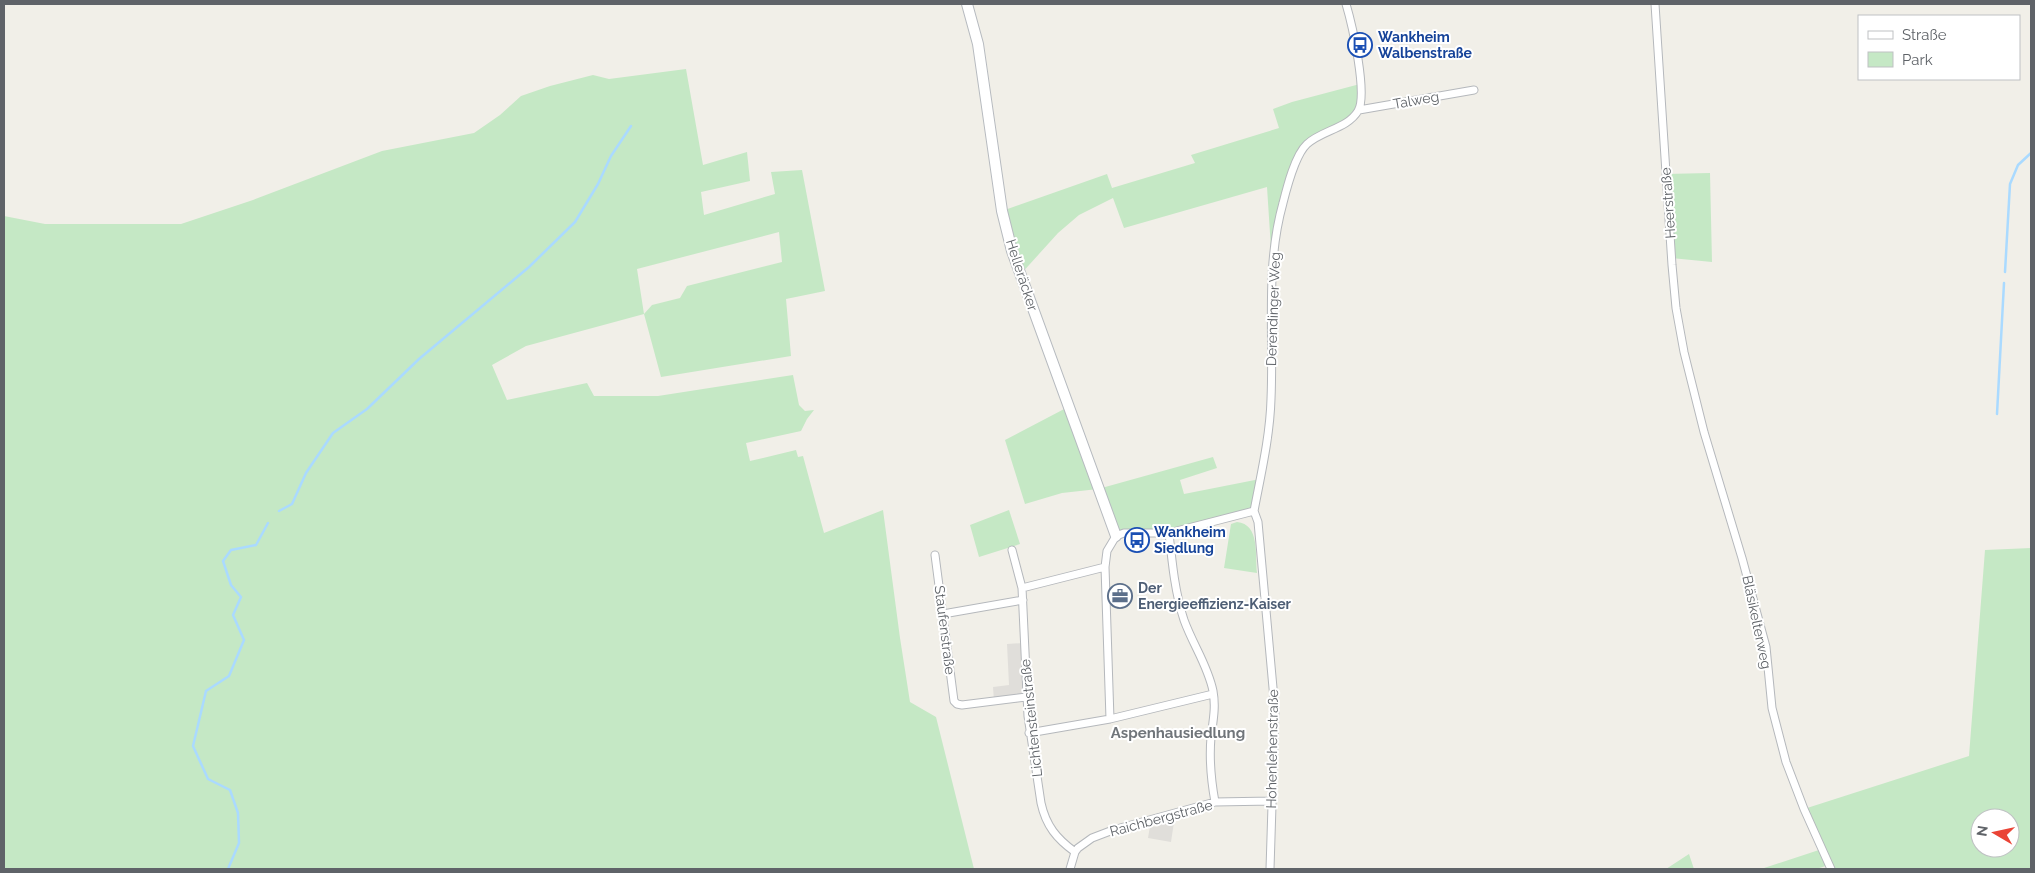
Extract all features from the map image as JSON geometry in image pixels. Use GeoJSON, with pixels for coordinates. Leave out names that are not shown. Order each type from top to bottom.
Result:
{"type":"FeatureCollection","features":[{"type":"Feature","properties":{"kind":"street","name":"Helleräcker"},"geometry":{"type":"LineString","coordinates":[[967,4],[978,44],[1002,211],[1012,251],[1116,536]]}},
{"type":"Feature","properties":{"kind":"street"},"geometry":{"type":"LineString","coordinates":[[1346,4],[1353,29],[1362,98],[1359,110]]}},
{"type":"Feature","properties":{"kind":"street","name":"Heerstraße"},"geometry":{"type":"LineString","coordinates":[[1655,4],[1665,174],[1676,308],[1684,352],[1696,400]]}},
{"type":"Feature","properties":{"kind":"street","name":"Talweg"},"geometry":{"type":"LineString","coordinates":[[1359,110],[1474,90]]}},
{"type":"Feature","properties":{"kind":"street","name":"Derendinger Weg"},"geometry":{"type":"LineString","coordinates":[[1254,511],[1268,437],[1271,399],[1272,264],[1282,204],[1296,163],[1307,144],[1352,119],[1359,110]]}},
{"type":"Feature","properties":{"kind":"street","name":"Bläsikelterweg"},"geometry":{"type":"LineString","coordinates":[[1696,400],[1766,647],[1772,708],[1786,762],[1804,809],[1831,869]]}},
{"type":"Feature","properties":{"kind":"street"},"geometry":{"type":"LineString","coordinates":[[1110,719],[1105,567],[1107,551],[1116,536],[1124,533],[1169,533],[1254,511]]}},
{"type":"Feature","properties":{"kind":"street","name":"Hohenlehenstraße"},"geometry":{"type":"LineString","coordinates":[[1254,511],[1258,522],[1275,710],[1270,869]]}},
{"type":"Feature","properties":{"kind":"street"},"geometry":{"type":"LineString","coordinates":[[1169,533],[1181,611],[1209,673],[1213,694],[1215,712],[1211,736],[1209,771],[1215,802]]}},
{"type":"Feature","properties":{"kind":"street","name":"Lichtensteinstraße"},"geometry":{"type":"LineString","coordinates":[[1012,550],[1022,588],[1029,733],[1045,817],[1057,838],[1075,852]]}},
{"type":"Feature","properties":{"kind":"street","name":"Staufenstraße"},"geometry":{"type":"LineString","coordinates":[[935,555],[954,701],[957,704],[1026,697]]}},
{"type":"Feature","properties":{"kind":"street"},"geometry":{"type":"LineString","coordinates":[[1022,588],[1105,567]]}},
{"type":"Feature","properties":{"kind":"street"},"geometry":{"type":"LineString","coordinates":[[942,614],[1023,600]]}},
{"type":"Feature","properties":{"kind":"street"},"geometry":{"type":"LineString","coordinates":[[1029,733],[1110,719],[1213,694]]}},
{"type":"Feature","properties":{"kind":"street","name":"Raichbergstraße"},"geometry":{"type":"LineString","coordinates":[[1075,852],[1092,838],[1113,830],[1215,802],[1272,802]]}},
{"type":"Feature","properties":{"kind":"street"},"geometry":{"type":"LineString","coordinates":[[1070,869],[1075,852]]}},
{"type":"Feature","properties":{"kind":"shaded area"},"geometry":{"type":"Polygon","coordinates":[[[1024,643],[1026,697],[994,701],[993,687],[1009,685],[1007,644],[1024,643]]]}},
{"type":"Feature","properties":{"kind":"shaded area"},"geometry":{"type":"Polygon","coordinates":[[[1174,822],[1171,842],[1148,838],[1150,826],[1157,827],[1158,823],[1174,822]]]}},
{"type":"Feature","properties":{"kind":"green space"},"geometry":{"type":"Polygon","coordinates":[[[686,69],[703,165],[747,152],[750,181],[701,192],[704,215],[775,194],[771,172],[802,170],[825,291],[786,299],[791,356],[661,377],[644,314],[526,346],[492,365],[507,400],[587,383],[594,396],[658,396],[793,375],[799,405],[805,411],[814,410],[801,431],[746,443],[750,461],[796,450],[798,457],[803,456],[824,533],[883,510],[910,702],[936,717],[974,869],[4,869],[4,216],[45,224],[181,224],[253,200],[382,151],[474,133],[500,115],[521,96],[550,86],[593,75],[609,79],[686,69]],[[779,232],[637,269],[644,314],[652,305],[680,298],[687,286],[782,262],[779,232]]]}},
{"type":"Feature","properties":{"kind":"green space"},"geometry":{"type":"Polygon","coordinates":[[[1360,84],[1358,109],[1353,117],[1317,137],[1302,152],[1291,182],[1272,264],[1267,187],[1124,228],[1113,198],[1079,215],[1058,233],[1020,275],[1002,211],[1107,174],[1112,188],[1195,163],[1191,155],[1279,128],[1273,109],[1360,84]]]}},
{"type":"Feature","properties":{"kind":"green space"},"geometry":{"type":"Polygon","coordinates":[[[1710,173],[1712,262],[1671,258],[1665,174],[1710,173]]]}},
{"type":"Feature","properties":{"kind":"green space"},"geometry":{"type":"Polygon","coordinates":[[[1068,407],[1098,489],[1062,493],[1025,504],[1005,440],[1068,407]]]}},
{"type":"Feature","properties":{"kind":"green space"},"geometry":{"type":"Polygon","coordinates":[[[1213,457],[1217,468],[1180,480],[1184,494],[1260,479],[1254,511],[1169,533],[1116,536],[1098,489],[1213,457]]]}},
{"type":"Feature","properties":{"kind":"green space"},"geometry":{"type":"Polygon","coordinates":[[[1009,510],[1020,544],[979,557],[970,525],[1009,510]]]}},
{"type":"Feature","properties":{"kind":"green space"},"geometry":{"type":"Polygon","coordinates":[[[1237,522],[1250,528],[1253,534],[1257,573],[1224,568],[1231,524],[1237,522]]]}},
{"type":"Feature","properties":{"kind":"green space"},"geometry":{"type":"Polygon","coordinates":[[[2031,548],[2031,869],[1831,869],[1829,865],[1816,869],[1761,869],[1822,849],[1804,809],[1969,756],[1985,550],[2031,548]]]}},
{"type":"Feature","properties":{"kind":"green space"},"geometry":{"type":"Polygon","coordinates":[[[1689,854],[1694,869],[1666,869],[1689,854]]]}},
{"type":"Feature","properties":{"kind":"waterway"},"geometry":{"type":"LineString","coordinates":[[279,511],[292,504],[306,473],[333,433],[367,409],[419,359],[529,267],[575,222],[598,184],[611,156],[631,126]]}},
{"type":"Feature","properties":{"kind":"waterway"},"geometry":{"type":"LineString","coordinates":[[2005,272],[2010,184],[2018,165],[2031,153]]}},
{"type":"Feature","properties":{"kind":"waterway"},"geometry":{"type":"LineString","coordinates":[[1997,414],[2004,283]]}},
{"type":"Feature","properties":{"kind":"waterway"},"geometry":{"type":"LineString","coordinates":[[228,869],[239,843],[238,813],[230,790],[208,779],[193,746],[206,691],[229,676],[244,640],[233,615],[241,597],[231,585],[223,561],[231,550],[256,545],[268,523]]}},
{"type":"Feature","properties":{"kind":"place","name":"Wankheim Walbenstraße"},"geometry":{"type":"Point","coordinates":[1360,45]}},
{"type":"Feature","properties":{"kind":"place","name":"Wankheim Siedlung"},"geometry":{"type":"Point","coordinates":[1137,540]}},
{"type":"Feature","properties":{"kind":"place","name":"Der Energieeffizienz-Kaiser"},"geometry":{"type":"Point","coordinates":[1120,596]}},
{"type":"Feature","properties":{"kind":"district","name":"Aspenhausiedlung"},"geometry":{"type":"Point","coordinates":[1178,733]}}]}
